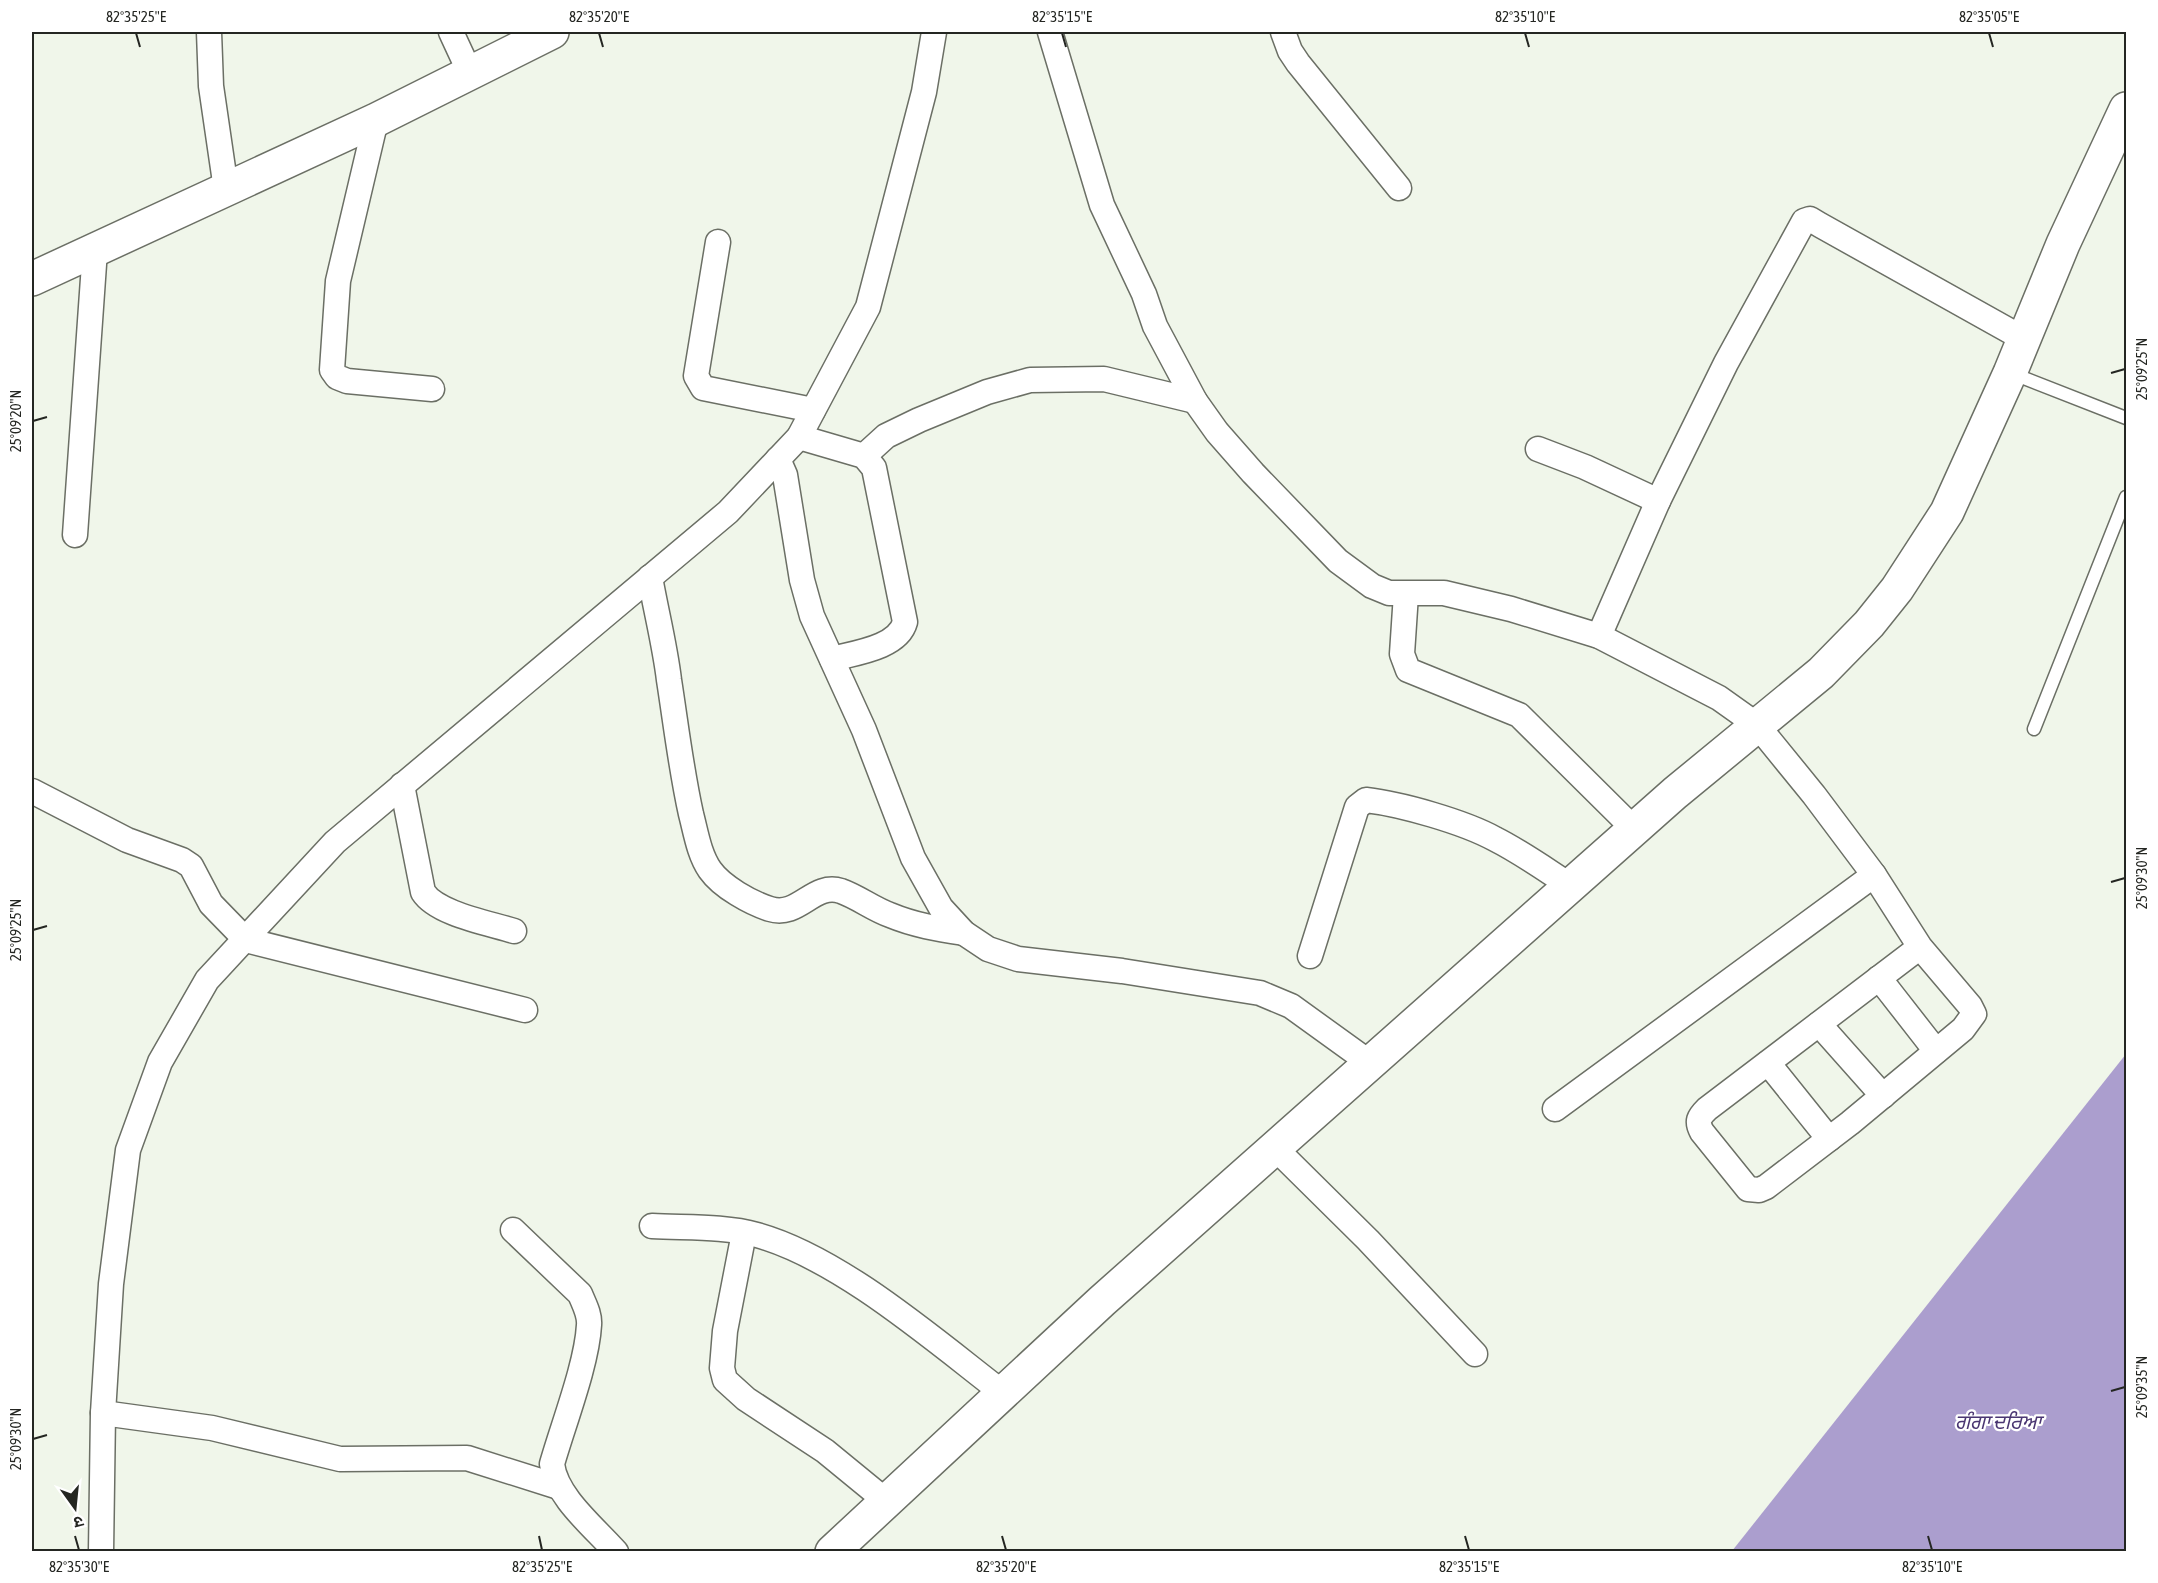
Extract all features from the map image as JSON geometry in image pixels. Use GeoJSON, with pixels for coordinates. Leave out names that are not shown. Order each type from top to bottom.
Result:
{"type":"FeatureCollection","features":[{"type":"Feature","properties":{"kind":"main road"},"geometry":{"type":"LineString","coordinates":[[32,279],[376,120],[552,32]]}},
{"type":"Feature","properties":{"kind":"main road"},"geometry":{"type":"LineString","coordinates":[[832,1551],[1003,1393],[1370,1063],[1634,829],[1821,672],[1869,624],[1897,590],[1947,512],[2010,373],[2063,244],[2127,109]]}},
{"type":"Feature","properties":{"kind":"street"},"geometry":{"type":"LineString","coordinates":[[209,32],[211,86],[226,189]]}},
{"type":"Feature","properties":{"kind":"street"},"geometry":{"type":"LineString","coordinates":[[451,32],[470,73]]}},
{"type":"Feature","properties":{"kind":"street"},"geometry":{"type":"LineString","coordinates":[[101,1551],[103,1413],[111,1284],[128,1150],[160,1062],[207,981],[334,842],[728,512],[799,437],[868,307],[924,92],[934,32]]}},
{"type":"Feature","properties":{"kind":"street"},"geometry":{"type":"LineString","coordinates":[[1050,32],[1102,205],[1144,294],[1155,326],[1195,401],[1217,432],[1253,473],[1338,561],[1372,586],[1389,593],[1444,593],[1511,609],[1599,636],[1719,698],[1757,725],[1814,795],[1874,875],[1920,947],[1970,1006],[1974,1014],[1963,1029],[1883,1096],[1766,1187],[1753,1191],[1748,1189],[1702,1132],[1698,1124],[1699,1118],[1707,1109],[1920,947]]}},
{"type":"Feature","properties":{"kind":"street"},"geometry":{"type":"LineString","coordinates":[[1283,32],[1298,63],[1399,188]]}},
{"type":"Feature","properties":{"kind":"street"},"geometry":{"type":"LineString","coordinates":[[376,120],[338,281],[332,370],[337,377],[347,381],[432,388]]}},
{"type":"Feature","properties":{"kind":"street"},"geometry":{"type":"LineString","coordinates":[[1599,636],[1658,501],[1726,363],[1804,221],[1808,219],[2024,339]]}},
{"type":"Feature","properties":{"kind":"street"},"geometry":{"type":"LineString","coordinates":[[718,242],[696,376],[697,382],[703,388],[813,411]]}},
{"type":"Feature","properties":{"kind":"street"},"geometry":{"type":"LineString","coordinates":[[75,535],[95,250]]}},
{"type":"Feature","properties":{"kind":"street"},"geometry":{"type":"LineString","coordinates":[[864,456],[886,436],[919,420],[987,392],[1030,380],[1104,379],[1195,401]]}},
{"type":"Feature","properties":{"kind":"street"},"geometry":{"type":"LineString","coordinates":[[799,437],[864,456],[874,468],[905,622],[903,629],[884,643],[832,659]]}},
{"type":"Feature","properties":{"kind":"street"},"geometry":{"type":"LineString","coordinates":[[1538,449],[1585,467],[1658,501]]}},
{"type":"Feature","properties":{"kind":"street"},"geometry":{"type":"LineString","coordinates":[[778,459],[785,475],[802,580],[812,616],[864,730],[913,858],[941,908],[964,933],[988,949],[1018,959],[1122,971],[1260,993],[1291,1006],[1370,1063]]}},
{"type":"Feature","properties":{"kind":"street"},"geometry":{"type":"LineString","coordinates":[[650,578],[669,678],[679,761],[696,836],[711,871],[725,885],[771,910],[784,912],[792,910],[818,892],[829,889],[840,891],[888,915],[921,926],[964,933]]}},
{"type":"Feature","properties":{"kind":"street"},"geometry":{"type":"LineString","coordinates":[[1406,594],[1402,654],[1408,670],[1519,715],[1634,829]]}},
{"type":"Feature","properties":{"kind":"street"},"geometry":{"type":"LineString","coordinates":[[402,785],[423,892],[429,901],[441,908],[514,931]]}},
{"type":"Feature","properties":{"kind":"street"},"geometry":{"type":"LineString","coordinates":[[32,791],[128,840],[182,860],[191,866],[211,904],[246,940],[525,1010]]}},
{"type":"Feature","properties":{"kind":"street"},"geometry":{"type":"LineString","coordinates":[[1310,956],[1357,807],[1366,800],[1381,802],[1456,824],[1495,838],[1571,886]]}},
{"type":"Feature","properties":{"kind":"street"},"geometry":{"type":"LineString","coordinates":[[1556,1109],[1874,875]]}},
{"type":"Feature","properties":{"kind":"street"},"geometry":{"type":"LineString","coordinates":[[1879,978],[1936,1051]]}},
{"type":"Feature","properties":{"kind":"street"},"geometry":{"type":"LineString","coordinates":[[1819,1024],[1883,1096]]}},
{"type":"Feature","properties":{"kind":"street"},"geometry":{"type":"LineString","coordinates":[[1768,1063],[1829,1139]]}},
{"type":"Feature","properties":{"kind":"street"},"geometry":{"type":"LineString","coordinates":[[1275,1148],[1368,1240],[1475,1354]]}},
{"type":"Feature","properties":{"kind":"street"},"geometry":{"type":"LineString","coordinates":[[652,1226],[744,1233],[798,1251],[841,1274],[1003,1393]]}},
{"type":"Feature","properties":{"kind":"street"},"geometry":{"type":"LineString","coordinates":[[513,1230],[580,1294],[586,1308],[589,1324],[582,1359],[552,1464],[554,1478],[560,1487],[616,1551]]}},
{"type":"Feature","properties":{"kind":"street"},"geometry":{"type":"LineString","coordinates":[[744,1233],[725,1331],[722,1368],[724,1380],[746,1400],[825,1451],[886,1501]]}},
{"type":"Feature","properties":{"kind":"street"},"geometry":{"type":"LineString","coordinates":[[103,1413],[212,1428],[340,1459],[467,1458],[560,1487]]}},
{"type":"Feature","properties":{"kind":"lane"},"geometry":{"type":"LineString","coordinates":[[2010,373],[2127,418]]}},
{"type":"Feature","properties":{"kind":"lane"},"geometry":{"type":"LineString","coordinates":[[2034,729],[2127,497]]}},
{"type":"Feature","properties":{"kind":"water","name":"ਗੰਗਾ ਦਰਿਆ"},"geometry":{"type":"Polygon","coordinates":[[[2126,1054],[2126,1551],[1732,1551],[2126,1054]]]}}]}
